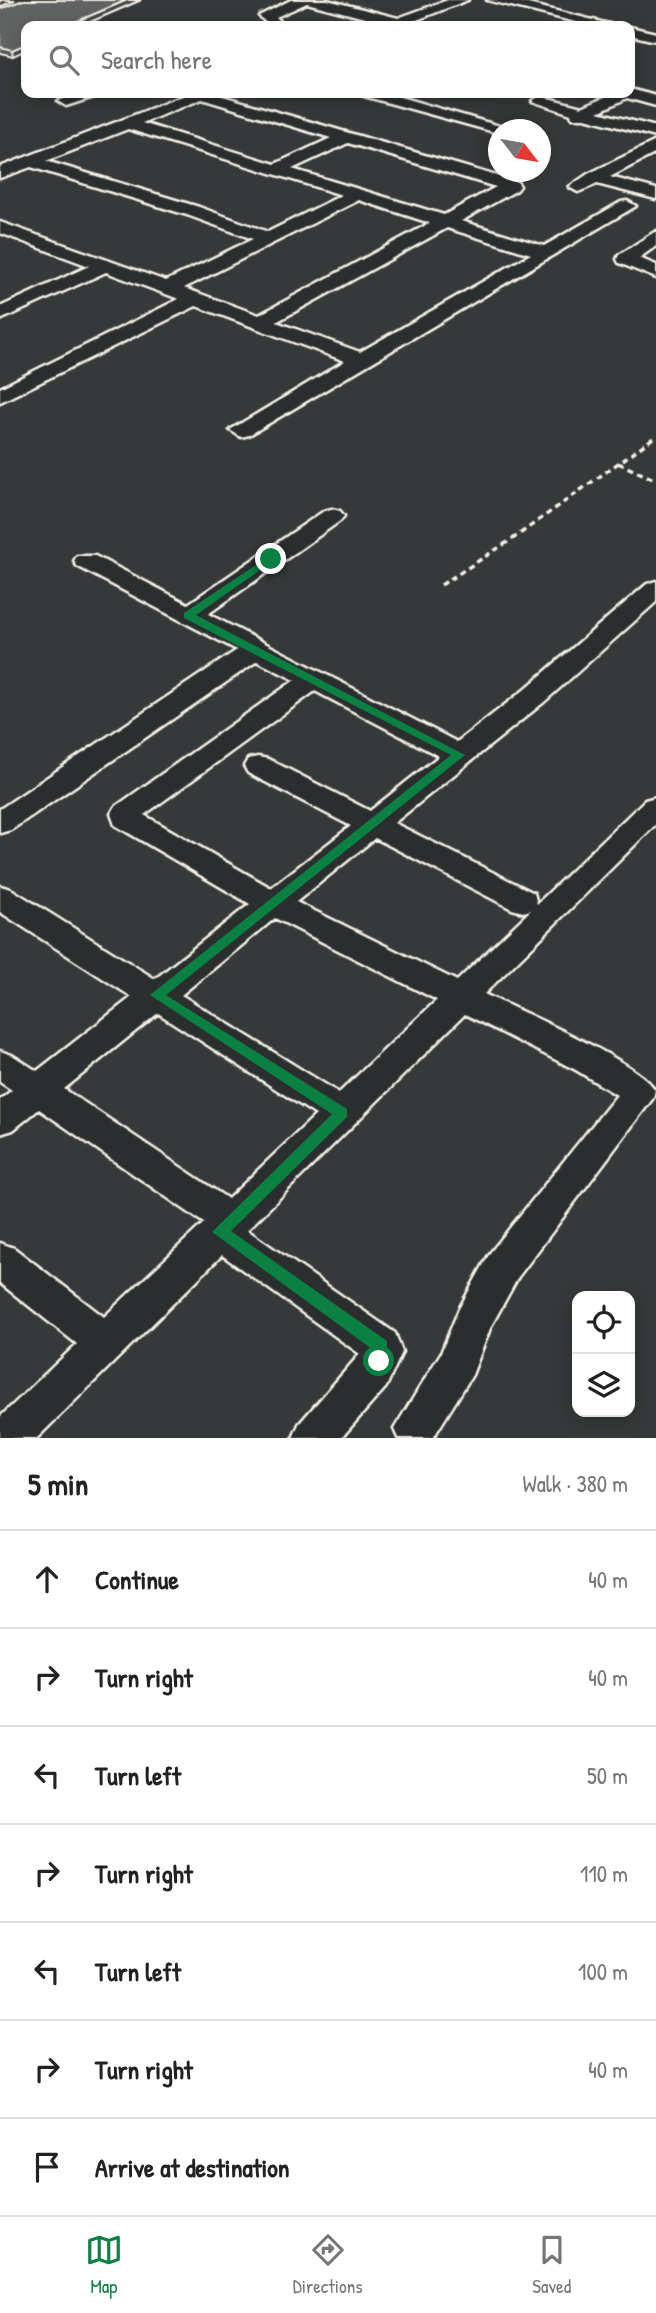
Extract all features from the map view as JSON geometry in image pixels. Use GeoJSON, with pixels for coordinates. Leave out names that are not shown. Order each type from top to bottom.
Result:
{"type":"FeatureCollection","features":[{"type":"Feature","properties":{"kind":"street"},"geometry":{"type":"LineString","coordinates":[[272,21],[266,16],[303,0]]}},
{"type":"Feature","properties":{"kind":"street"},"geometry":{"type":"LineString","coordinates":[[311,0],[383,21]]}},
{"type":"Feature","properties":{"kind":"street"},"geometry":{"type":"LineString","coordinates":[[402,21],[461,0]]}},
{"type":"Feature","properties":{"kind":"street"},"geometry":{"type":"LineString","coordinates":[[494,0],[573,21]]}},
{"type":"Feature","properties":{"kind":"street"},"geometry":{"type":"LineString","coordinates":[[635,32],[656,37]]}},
{"type":"Feature","properties":{"kind":"street"},"geometry":{"type":"LineString","coordinates":[[635,88],[647,83]]}},
{"type":"Feature","properties":{"kind":"street"},"geometry":{"type":"LineString","coordinates":[[635,94],[656,101]]}},
{"type":"Feature","properties":{"kind":"street"},"geometry":{"type":"LineString","coordinates":[[66,101],[78,98]]}},
{"type":"Feature","properties":{"kind":"street"},"geometry":{"type":"LineString","coordinates":[[0,173],[189,98]]}},
{"type":"Feature","properties":{"kind":"street"},"geometry":{"type":"LineString","coordinates":[[218,98],[512,187],[259,323]]}},
{"type":"Feature","properties":{"kind":"street"},"geometry":{"type":"LineString","coordinates":[[387,98],[488,125]]}},
{"type":"Feature","properties":{"kind":"street"},"geometry":{"type":"LineString","coordinates":[[576,116],[614,98]]}},
{"type":"Feature","properties":{"kind":"street"},"geometry":{"type":"LineString","coordinates":[[540,101],[576,116],[656,132]]}},
{"type":"Feature","properties":{"kind":"street"},"geometry":{"type":"LineString","coordinates":[[126,123],[547,253]]}},
{"type":"Feature","properties":{"kind":"street"},"geometry":{"type":"LineString","coordinates":[[276,169],[347,137]]}},
{"type":"Feature","properties":{"kind":"street"},"geometry":{"type":"LineString","coordinates":[[578,187],[656,146]]}},
{"type":"Feature","properties":{"kind":"street"},"geometry":{"type":"LineString","coordinates":[[29,161],[194,211],[268,238]]}},
{"type":"Feature","properties":{"kind":"street"},"geometry":{"type":"LineString","coordinates":[[470,173],[488,164]]}},
{"type":"Feature","properties":{"kind":"street"},"geometry":{"type":"LineString","coordinates":[[594,178],[656,194]]}},
{"type":"Feature","properties":{"kind":"street"},"geometry":{"type":"LineString","coordinates":[[166,289],[358,194]]}},
{"type":"Feature","properties":{"kind":"street"},"geometry":{"type":"LineString","coordinates":[[241,430],[628,206]]}},
{"type":"Feature","properties":{"kind":"street"},"geometry":{"type":"LineString","coordinates":[[0,227],[362,360]]}},
{"type":"Feature","properties":{"kind":"street"},"geometry":{"type":"LineString","coordinates":[[0,243],[20,234]]}},
{"type":"Feature","properties":{"kind":"street"},"geometry":{"type":"LineString","coordinates":[[656,237],[626,260],[656,272]]}},
{"type":"Feature","properties":{"kind":"street"},"geometry":{"type":"LineString","coordinates":[[0,314],[104,266]]}},
{"type":"Feature","properties":{"kind":"street"},"geometry":{"type":"LineString","coordinates":[[0,396],[195,299]]}},
{"type":"Feature","properties":{"kind":"street"},"geometry":{"type":"LineString","coordinates":[[188,616],[332,516]]}},
{"type":"Feature","properties":{"kind":"street"},"geometry":{"type":"LineString","coordinates":[[86,561],[459,755]]}},
{"type":"Feature","properties":{"kind":"street"},"geometry":{"type":"LineString","coordinates":[[0,1119],[534,696],[656,589]]}},
{"type":"Feature","properties":{"kind":"street"},"geometry":{"type":"LineString","coordinates":[[0,823],[255,650]]}},
{"type":"Feature","properties":{"kind":"street"},"geometry":{"type":"LineString","coordinates":[[313,680],[125,816],[272,903],[457,998],[588,1061],[631,1084],[637,1092],[504,1265],[473,1321],[458,1362],[415,1429]]}},
{"type":"Feature","properties":{"kind":"street"},"geometry":{"type":"LineString","coordinates":[[258,766],[370,826],[523,901]]}},
{"type":"Feature","properties":{"kind":"street"},"geometry":{"type":"LineString","coordinates":[[8,1438],[656,807]]}},
{"type":"Feature","properties":{"kind":"street"},"geometry":{"type":"LineString","coordinates":[[0,897],[342,1113]]}},
{"type":"Feature","properties":{"kind":"street"},"geometry":{"type":"LineString","coordinates":[[0,1063],[225,1227],[381,1346],[382,1352],[370,1374],[314,1438]]}},
{"type":"Feature","properties":{"kind":"street"},"geometry":{"type":"LineString","coordinates":[[0,1260],[107,1343]]}},
{"type":"Feature","properties":{"kind":"path"},"geometry":{"type":"LineString","coordinates":[[441,585],[514,538],[656,436]]}},
{"type":"Feature","properties":{"kind":"path"},"geometry":{"type":"LineString","coordinates":[[617,463],[656,480]]}},
{"type":"Feature","properties":{"kind":"building"},"geometry":{"type":"Polygon","coordinates":[[[23,0],[127,0],[78,21],[21,21],[21,46],[12,50],[0,47],[0,9],[23,0]]]}},
{"type":"Feature","properties":{"kind":"route"},"geometry":{"type":"LineString","coordinates":[[271,559],[188,616],[459,755],[156,995],[342,1113],[220,1232],[373,1339],[381,1346],[379,1361]]}}]}
